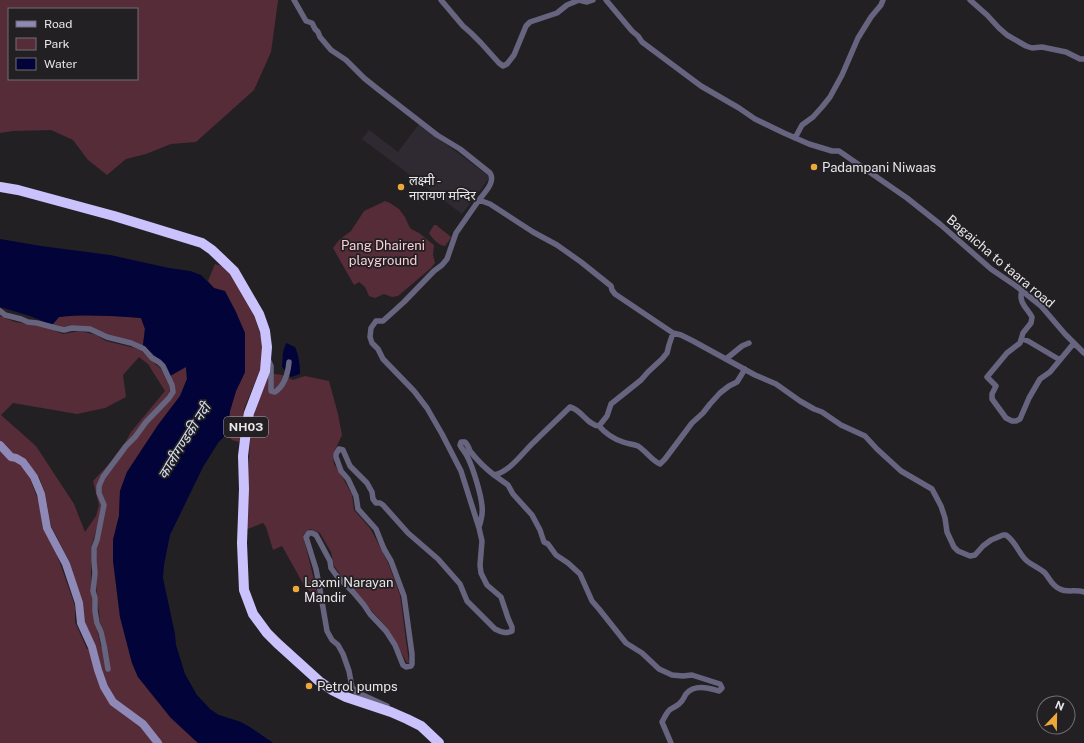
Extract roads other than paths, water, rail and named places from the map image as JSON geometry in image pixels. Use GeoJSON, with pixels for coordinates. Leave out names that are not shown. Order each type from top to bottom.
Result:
{"type":"FeatureCollection","features":[{"type":"Feature","properties":{"kind":"highway","name":"NH03"},"geometry":{"type":"LineString","coordinates":[[0,186],[114,216],[202,243],[212,250],[234,271],[259,314],[265,331],[267,347],[265,372],[249,413],[243,456],[244,489],[242,543],[244,590],[253,614],[267,633],[319,681],[346,697],[407,718],[420,726],[439,743]]}},
{"type":"Feature","properties":{"kind":"street"},"geometry":{"type":"LineString","coordinates":[[294,0],[306,21],[312,23],[320,37],[331,50],[346,60],[364,78],[379,90],[437,134],[460,149],[490,173],[492,178],[492,182],[456,233],[447,259],[383,321],[374,322],[371,328],[370,337],[372,343],[383,359],[428,408],[461,471],[482,541],[480,565],[482,573],[487,585],[501,597],[512,627],[512,631],[501,632],[495,629],[467,601],[460,584],[435,556],[408,533],[383,505],[376,504],[367,483],[350,466],[343,450],[339,450],[336,457],[341,471],[348,479],[356,496],[358,509],[376,530],[404,596],[412,654],[411,666],[406,667],[403,665],[395,645],[386,631],[370,614],[353,592],[336,575],[331,568],[330,561],[316,535],[309,533],[306,537],[316,569],[327,631],[343,654],[349,671],[352,687],[356,692],[393,709],[391,712]]}},
{"type":"Feature","properties":{"kind":"street"},"geometry":{"type":"LineString","coordinates":[[441,0],[463,26],[471,32],[503,66],[507,64],[514,56],[526,26],[530,22],[557,13],[566,5],[579,0],[587,2],[593,0]]}},
{"type":"Feature","properties":{"kind":"street","name":"Bagaicha to taara road"},"geometry":{"type":"LineString","coordinates":[[606,0],[642,42],[689,77],[755,119],[784,134],[809,144],[839,152],[907,198],[942,225],[991,270],[1041,306],[1084,353]]}},
{"type":"Feature","properties":{"kind":"street"},"geometry":{"type":"LineString","coordinates":[[795,138],[802,125],[813,117],[830,97],[842,75],[858,38],[883,0]]}},
{"type":"Feature","properties":{"kind":"street"},"geometry":{"type":"LineString","coordinates":[[970,0],[1007,35],[1026,46],[1032,48],[1042,47],[1066,52],[1080,59],[1084,59]]}},
{"type":"Feature","properties":{"kind":"street"},"geometry":{"type":"LineString","coordinates":[[479,200],[490,204],[533,232],[557,245],[611,286],[615,294],[673,333],[681,335],[776,384],[800,401],[822,412],[841,425],[865,436],[877,450],[901,471],[932,490],[941,506],[947,532],[956,549],[973,556],[991,540],[1006,534],[1013,541],[1026,560],[1041,569],[1054,586],[1065,591],[1076,590],[1084,592]]}},
{"type":"Feature","properties":{"kind":"street"},"geometry":{"type":"LineString","coordinates":[[1022,291],[1022,302],[1032,317],[1031,323],[1023,333],[1020,343],[1007,352],[987,377],[996,386],[992,394],[992,398],[1006,418],[1012,421],[1020,419],[1028,398],[1040,379],[1050,372],[1074,343]]}},
{"type":"Feature","properties":{"kind":"street"},"geometry":{"type":"LineString","coordinates":[[0,311],[5,315],[28,322],[64,330],[90,328],[107,338],[132,343],[144,349],[152,358],[159,362],[166,371],[172,385],[173,392],[169,398],[126,446],[103,477],[99,486],[99,493],[104,505],[94,548],[95,573],[93,591],[97,622],[101,632],[108,669]]}},
{"type":"Feature","properties":{"kind":"street"},"geometry":{"type":"LineString","coordinates":[[599,426],[607,416],[611,404],[641,380],[667,353],[673,333]]}},
{"type":"Feature","properties":{"kind":"street"},"geometry":{"type":"LineString","coordinates":[[1022,339],[1060,360]]}},
{"type":"Feature","properties":{"kind":"street"},"geometry":{"type":"LineString","coordinates":[[726,359],[742,346],[750,343]]}},
{"type":"Feature","properties":{"kind":"street"},"geometry":{"type":"LineString","coordinates":[[267,347],[268,360],[271,366],[272,391],[275,392],[280,389],[289,362]]}},
{"type":"Feature","properties":{"kind":"street"},"geometry":{"type":"LineString","coordinates":[[494,475],[500,474],[513,464],[570,407],[610,435],[623,442],[638,446],[658,464],[660,464],[666,459],[686,431],[710,404],[729,386],[737,382],[745,369]]}},
{"type":"Feature","properties":{"kind":"street"},"geometry":{"type":"LineString","coordinates":[[479,528],[482,519],[482,506],[479,490],[468,457],[460,445],[461,442],[466,444],[487,470],[508,485],[513,494],[532,516],[540,530],[544,542],[548,544],[556,555],[580,574],[592,601],[626,643],[648,658],[659,669],[672,675],[692,675],[720,684],[722,688],[719,691],[698,688],[691,690],[685,695],[679,704],[670,709],[662,722],[671,743]]}},
{"type":"Feature","properties":{"kind":"street"},"geometry":{"type":"LineString","coordinates":[[0,445],[11,457],[23,462],[37,482],[42,494],[47,528],[66,564],[79,603],[81,623],[92,647],[104,687],[113,702],[142,724],[158,743]]}},
{"type":"Feature","properties":{"kind":"water","name":"कालीगण्डकी नदी"},"geometry":{"type":"Polygon","coordinates":[[[0,239],[110,255],[190,271],[201,275],[214,288],[225,291],[245,333],[245,372],[236,391],[230,411],[227,433],[218,443],[203,467],[170,535],[163,578],[176,645],[185,674],[197,695],[210,709],[219,715],[241,722],[273,743],[198,743],[171,718],[138,677],[132,663],[120,617],[113,560],[113,540],[119,516],[120,491],[127,472],[158,425],[180,396],[187,379],[186,367],[170,376],[162,362],[143,345],[145,329],[141,318],[69,316],[59,317],[52,325],[30,316],[0,307],[0,239]]]}},
{"type":"Feature","properties":{"kind":"water"},"geometry":{"type":"Polygon","coordinates":[[[286,343],[295,347],[299,360],[300,374],[291,377],[282,367],[283,352],[286,343]]]}},
{"type":"Feature","properties":{"kind":"place","name":"Padampani Niwaas"},"geometry":{"type":"Point","coordinates":[814,167]}},
{"type":"Feature","properties":{"kind":"place","name":"लक्ष्मी - नारायण मन्दिर"},"geometry":{"type":"Point","coordinates":[401,187]}},
{"type":"Feature","properties":{"kind":"place","name":"Laxmi Narayan Mandir"},"geometry":{"type":"Point","coordinates":[296,589]}},
{"type":"Feature","properties":{"kind":"place","name":"Petrol pumps"},"geometry":{"type":"Point","coordinates":[309,686]}},
{"type":"Feature","properties":{"kind":"park label","name":"Pang Dhaireni playground"},"geometry":{"type":"Point","coordinates":[383,252]}}]}
